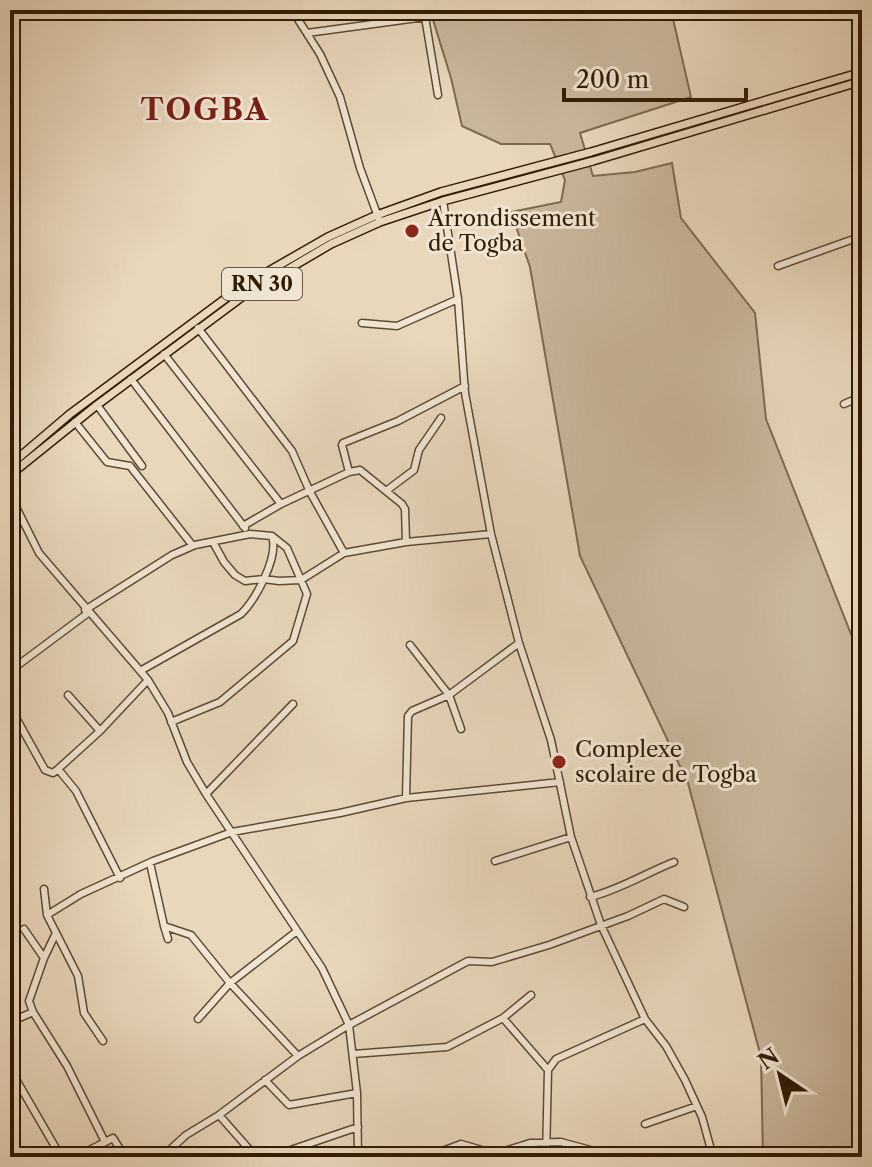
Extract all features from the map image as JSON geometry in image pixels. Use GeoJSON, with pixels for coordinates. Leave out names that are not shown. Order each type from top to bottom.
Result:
{"type":"FeatureCollection","features":[{"type":"Feature","properties":{"kind":"main road","name":"RN 30"},"geometry":{"type":"LineString","coordinates":[[592,156],[862,72]]}},
{"type":"Feature","properties":{"kind":"main road","name":"RN 30"},"geometry":{"type":"LineString","coordinates":[[10,475],[97,405],[246,294],[378,219],[862,81]]}},
{"type":"Feature","properties":{"kind":"main road","name":"RN 30"},"geometry":{"type":"LineString","coordinates":[[10,465],[70,414],[241,287],[328,237],[441,192],[556,166]]}},
{"type":"Feature","properties":{"kind":"street"},"geometry":{"type":"LineString","coordinates":[[292,10],[320,54],[340,97],[378,219]]}},
{"type":"Feature","properties":{"kind":"street"},"geometry":{"type":"LineString","coordinates":[[307,33],[425,17],[438,95]]}},
{"type":"Feature","properties":{"kind":"street"},"geometry":{"type":"LineString","coordinates":[[443,201],[458,299],[465,386],[491,534],[519,643],[551,740],[571,837],[601,925],[645,1019],[666,1046],[697,1106],[713,1157]]}},
{"type":"Feature","properties":{"kind":"street"},"geometry":{"type":"LineString","coordinates":[[778,266],[862,236]]}},
{"type":"Feature","properties":{"kind":"street"},"geometry":{"type":"LineString","coordinates":[[362,323],[397,326],[458,299]]}},
{"type":"Feature","properties":{"kind":"street"},"geometry":{"type":"LineString","coordinates":[[198,328],[292,451],[310,492],[344,553]]}},
{"type":"Feature","properties":{"kind":"street"},"geometry":{"type":"LineString","coordinates":[[164,354],[281,504]]}},
{"type":"Feature","properties":{"kind":"street"},"geometry":{"type":"LineString","coordinates":[[131,379],[250,534]]}},
{"type":"Feature","properties":{"kind":"street"},"geometry":{"type":"LineString","coordinates":[[349,472],[342,443],[398,421],[465,386]]}},
{"type":"Feature","properties":{"kind":"street"},"geometry":{"type":"LineString","coordinates":[[844,404],[862,396]]}},
{"type":"Feature","properties":{"kind":"street"},"geometry":{"type":"LineString","coordinates":[[97,405],[142,466]]}},
{"type":"Feature","properties":{"kind":"street"},"geometry":{"type":"LineString","coordinates":[[386,491],[414,470],[419,450],[441,418]]}},
{"type":"Feature","properties":{"kind":"street"},"geometry":{"type":"LineString","coordinates":[[75,422],[107,462],[130,466],[193,546]]}},
{"type":"Feature","properties":{"kind":"street"},"geometry":{"type":"LineString","coordinates":[[243,526],[281,504],[349,472],[360,470],[405,509],[406,542]]}},
{"type":"Feature","properties":{"kind":"street"},"geometry":{"type":"LineString","coordinates":[[10,495],[39,553],[148,680],[171,722],[187,762],[206,794],[322,968],[349,1025],[357,1093],[358,1157]]}},
{"type":"Feature","properties":{"kind":"street"},"geometry":{"type":"LineString","coordinates":[[10,671],[87,611],[172,555],[193,546],[250,534],[272,536],[287,548],[307,597],[293,641],[220,702],[171,722]]}},
{"type":"Feature","properties":{"kind":"street"},"geometry":{"type":"LineString","coordinates":[[213,542],[235,575],[245,581],[301,580],[344,553],[406,542],[491,534]]}},
{"type":"Feature","properties":{"kind":"street"},"geometry":{"type":"LineString","coordinates":[[140,671],[241,614],[252,602],[264,579],[274,548],[272,536]]}},
{"type":"Feature","properties":{"kind":"street"},"geometry":{"type":"LineString","coordinates":[[406,798],[406,720],[412,711],[449,695],[519,643]]}},
{"type":"Feature","properties":{"kind":"street"},"geometry":{"type":"LineString","coordinates":[[410,645],[449,695],[461,729]]}},
{"type":"Feature","properties":{"kind":"street"},"geometry":{"type":"LineString","coordinates":[[10,707],[45,770],[53,773],[100,731],[148,680]]}},
{"type":"Feature","properties":{"kind":"street"},"geometry":{"type":"LineString","coordinates":[[68,695],[100,731]]}},
{"type":"Feature","properties":{"kind":"street"},"geometry":{"type":"LineString","coordinates":[[206,794],[293,704]]}},
{"type":"Feature","properties":{"kind":"street"},"geometry":{"type":"LineString","coordinates":[[58,769],[76,791],[120,878]]}},
{"type":"Feature","properties":{"kind":"street"},"geometry":{"type":"LineString","coordinates":[[47,915],[81,894],[150,863],[232,832],[406,798],[560,782]]}},
{"type":"Feature","properties":{"kind":"street"},"geometry":{"type":"LineString","coordinates":[[495,861],[571,837]]}},
{"type":"Feature","properties":{"kind":"street"},"geometry":{"type":"LineString","coordinates":[[590,897],[674,862]]}},
{"type":"Feature","properties":{"kind":"street"},"geometry":{"type":"LineString","coordinates":[[150,863],[168,939]]}},
{"type":"Feature","properties":{"kind":"street"},"geometry":{"type":"LineString","coordinates":[[44,889],[47,915],[78,976],[84,1013],[103,1041]]}},
{"type":"Feature","properties":{"kind":"street"},"geometry":{"type":"LineString","coordinates":[[162,1157],[186,1135],[219,1115],[298,1056],[468,961],[492,962],[601,925],[664,899],[684,907]]}},
{"type":"Feature","properties":{"kind":"street"},"geometry":{"type":"LineString","coordinates":[[164,926],[191,935],[230,983],[298,1056]]}},
{"type":"Feature","properties":{"kind":"street"},"geometry":{"type":"LineString","coordinates":[[24,929],[44,958]]}},
{"type":"Feature","properties":{"kind":"street"},"geometry":{"type":"LineString","coordinates":[[198,1019],[230,983],[297,931]]}},
{"type":"Feature","properties":{"kind":"street"},"geometry":{"type":"LineString","coordinates":[[56,933],[29,1001],[67,1066],[105,1142]]}},
{"type":"Feature","properties":{"kind":"street"},"geometry":{"type":"LineString","coordinates":[[353,1054],[447,1047],[503,1018],[531,995]]}},
{"type":"Feature","properties":{"kind":"street"},"geometry":{"type":"LineString","coordinates":[[10,1022],[33,1012]]}},
{"type":"Feature","properties":{"kind":"street"},"geometry":{"type":"LineString","coordinates":[[503,1018],[548,1070]]}},
{"type":"Feature","properties":{"kind":"street"},"geometry":{"type":"LineString","coordinates":[[546,1157],[548,1070],[556,1059],[570,1051],[645,1019]]}},
{"type":"Feature","properties":{"kind":"street"},"geometry":{"type":"LineString","coordinates":[[10,1069],[61,1157]]}},
{"type":"Feature","properties":{"kind":"street"},"geometry":{"type":"LineString","coordinates":[[265,1080],[289,1105],[357,1093]]}},
{"type":"Feature","properties":{"kind":"street"},"geometry":{"type":"LineString","coordinates":[[645,1124],[697,1106]]}},
{"type":"Feature","properties":{"kind":"street"},"geometry":{"type":"LineString","coordinates":[[219,1115],[256,1157]]}},
{"type":"Feature","properties":{"kind":"street"},"geometry":{"type":"LineString","coordinates":[[270,1157],[358,1127]]}},
{"type":"Feature","properties":{"kind":"street"},"geometry":{"type":"LineString","coordinates":[[76,1157],[115,1139],[125,1157]]}},
{"type":"Feature","properties":{"kind":"street"},"geometry":{"type":"LineString","coordinates":[[437,1153],[461,1144],[495,1155],[530,1143],[561,1142],[616,1157]]}},
{"type":"Feature","properties":{"kind":"shaded area"},"geometry":{"type":"Polygon","coordinates":[[[430,10],[671,10],[691,97],[580,133],[593,176],[635,172],[672,163],[681,218],[755,313],[766,419],[862,662],[862,1157],[763,1157],[761,1057],[688,783],[580,556],[530,267],[511,212],[561,202],[565,180],[550,144],[501,144],[462,126],[430,10]]]}},
{"type":"Feature","properties":{"kind":"place","name":"Arrondissement de Togba"},"geometry":{"type":"Point","coordinates":[412,231]}},
{"type":"Feature","properties":{"kind":"place","name":"Complexe scolaire de Togba"},"geometry":{"type":"Point","coordinates":[559,762]}},
{"type":"Feature","properties":{"kind":"district","name":"TOGBA"},"geometry":{"type":"Point","coordinates":[205,110]}}]}
